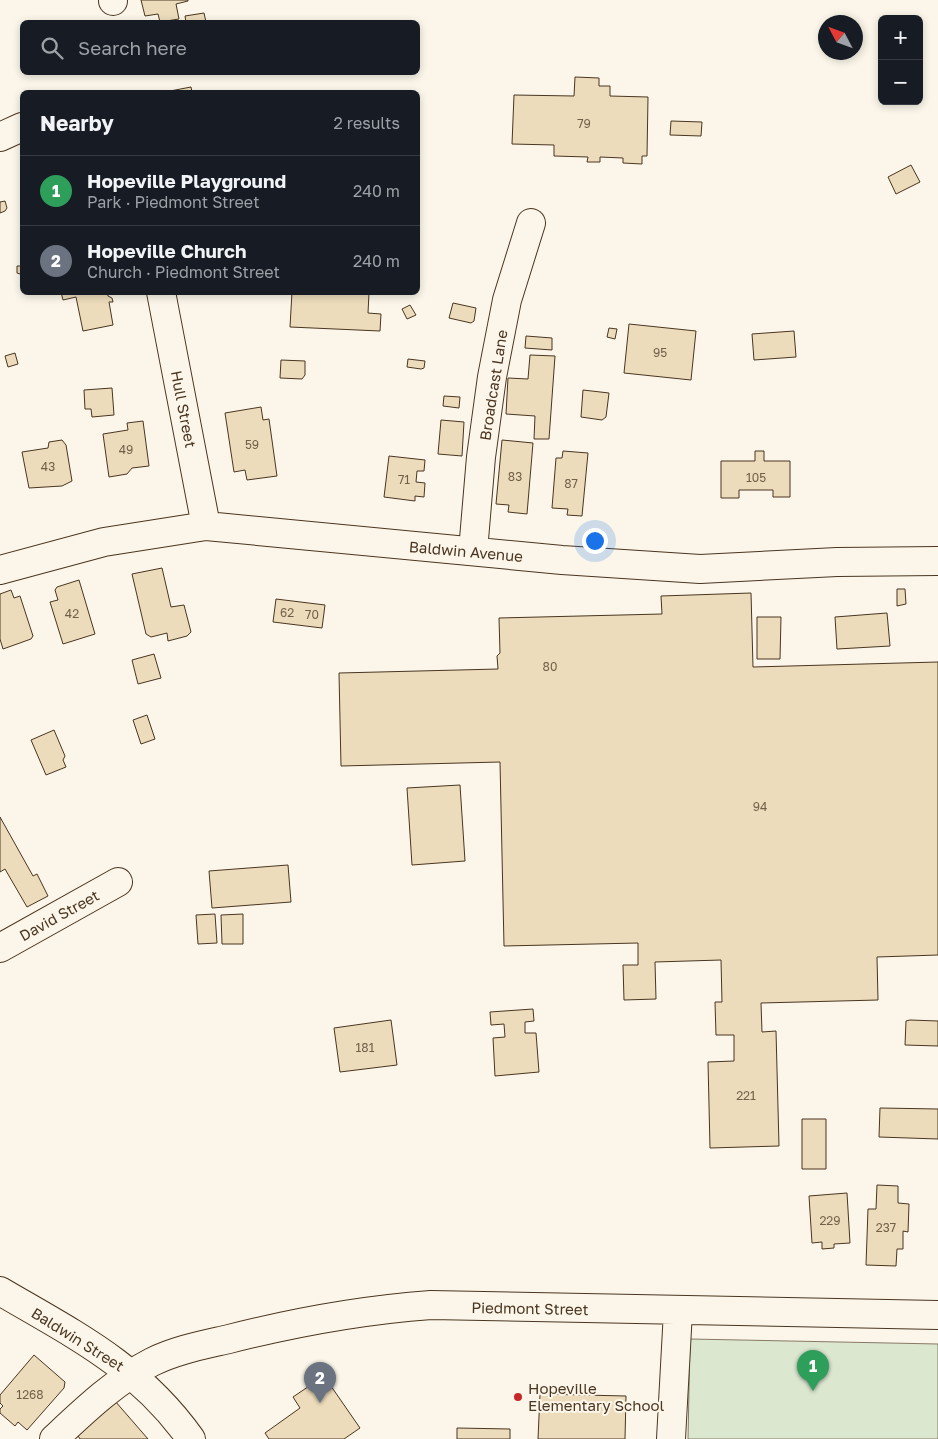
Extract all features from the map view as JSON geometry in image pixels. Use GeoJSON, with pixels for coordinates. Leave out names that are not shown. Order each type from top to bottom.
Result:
{"type":"FeatureCollection","features":[{"type":"Feature","properties":{"kind":"street"},"geometry":{"type":"LineString","coordinates":[[0,137],[20,128]]}},
{"type":"Feature","properties":{"kind":"street","name":"Broadcast Lane"},"geometry":{"type":"LineString","coordinates":[[473,551],[481,458],[492,377],[508,300],[531,223]]}},
{"type":"Feature","properties":{"kind":"street","name":"Hull Street"},"geometry":{"type":"LineString","coordinates":[[162,295],[206,526]]}},
{"type":"Feature","properties":{"kind":"street","name":"Baldwin Avenue"},"geometry":{"type":"LineString","coordinates":[[0,570],[104,542],[206,526],[562,560],[700,569],[837,562],[938,561]]}},
{"type":"Feature","properties":{"kind":"street","name":"David Street"},"geometry":{"type":"LineString","coordinates":[[0,948],[118,882]]}},
{"type":"Feature","properties":{"kind":"street","name":"Baldwin Street"},"geometry":{"type":"LineString","coordinates":[[0,1291],[105,1353],[160,1399],[191,1439]]}},
{"type":"Feature","properties":{"kind":"street","name":"Piedmont Street"},"geometry":{"type":"LineString","coordinates":[[54,1439],[102,1396],[132,1374],[167,1355],[230,1338],[312,1320],[431,1305],[938,1315]]}},
{"type":"Feature","properties":{"kind":"street"},"geometry":{"type":"LineString","coordinates":[[671,1439],[678,1311]]}},
{"type":"Feature","properties":{"kind":"green space"},"geometry":{"type":"Polygon","coordinates":[[[690,1339],[938,1344],[938,1439],[688,1439],[690,1339]]]}},
{"type":"Feature","properties":{"kind":"building"},"geometry":{"type":"Polygon","coordinates":[[[141,0],[188,0],[176,4],[179,19],[160,20],[158,14],[145,16],[141,0]]]}},
{"type":"Feature","properties":{"kind":"building"},"geometry":{"type":"Polygon","coordinates":[[[204,13],[206,20],[186,20],[185,16],[204,13]]]}},
{"type":"Feature","properties":{"kind":"building"},"geometry":{"type":"Polygon","coordinates":[[[575,77],[599,78],[599,86],[610,86],[610,96],[648,97],[647,156],[642,156],[642,164],[623,163],[623,158],[600,157],[600,162],[587,162],[588,157],[554,156],[554,145],[512,144],[514,95],[574,96],[575,77]]]}},
{"type":"Feature","properties":{"kind":"building"},"geometry":{"type":"Polygon","coordinates":[[[191,87],[192,90],[175,90],[191,87]]]}},
{"type":"Feature","properties":{"kind":"building"},"geometry":{"type":"Polygon","coordinates":[[[671,121],[702,122],[701,136],[670,135],[671,121]]]}},
{"type":"Feature","properties":{"kind":"building"},"geometry":{"type":"Polygon","coordinates":[[[911,165],[920,182],[896,194],[888,177],[911,165]]]}},
{"type":"Feature","properties":{"kind":"building"},"geometry":{"type":"Polygon","coordinates":[[[5,201],[7,208],[0,213],[0,202],[5,201]]]}},
{"type":"Feature","properties":{"kind":"building"},"geometry":{"type":"Polygon","coordinates":[[[17,266],[20,266],[20,274],[17,273],[17,266]]]}},
{"type":"Feature","properties":{"kind":"building"},"geometry":{"type":"Polygon","coordinates":[[[62,295],[108,295],[112,298],[113,302],[109,302],[113,325],[83,331],[76,297],[63,300],[62,295]]]}},
{"type":"Feature","properties":{"kind":"building"},"geometry":{"type":"Polygon","coordinates":[[[292,295],[369,295],[368,313],[381,314],[380,331],[290,327],[292,295]]]}},
{"type":"Feature","properties":{"kind":"building"},"geometry":{"type":"Polygon","coordinates":[[[453,303],[476,308],[474,321],[471,323],[449,318],[453,303]]]}},
{"type":"Feature","properties":{"kind":"building"},"geometry":{"type":"Polygon","coordinates":[[[410,305],[416,315],[407,319],[402,309],[410,305]]]}},
{"type":"Feature","properties":{"kind":"building"},"geometry":{"type":"Polygon","coordinates":[[[629,324],[696,331],[691,380],[624,373],[629,324]]]}},
{"type":"Feature","properties":{"kind":"building"},"geometry":{"type":"Polygon","coordinates":[[[609,328],[617,329],[615,339],[607,337],[609,328]]]}},
{"type":"Feature","properties":{"kind":"building"},"geometry":{"type":"Polygon","coordinates":[[[794,331],[796,357],[754,360],[752,334],[794,331]]]}},
{"type":"Feature","properties":{"kind":"building"},"geometry":{"type":"Polygon","coordinates":[[[526,336],[552,338],[552,350],[525,348],[526,336]]]}},
{"type":"Feature","properties":{"kind":"building"},"geometry":{"type":"Polygon","coordinates":[[[15,353],[18,364],[8,367],[5,356],[15,353]]]}},
{"type":"Feature","properties":{"kind":"building"},"geometry":{"type":"Polygon","coordinates":[[[530,355],[555,356],[549,439],[534,439],[535,416],[506,414],[508,378],[528,379],[530,355]]]}},
{"type":"Feature","properties":{"kind":"building"},"geometry":{"type":"Polygon","coordinates":[[[408,359],[425,361],[424,368],[407,367],[408,359]]]}},
{"type":"Feature","properties":{"kind":"building"},"geometry":{"type":"Polygon","coordinates":[[[281,360],[305,361],[305,375],[302,379],[280,378],[281,360]]]}},
{"type":"Feature","properties":{"kind":"building"},"geometry":{"type":"Polygon","coordinates":[[[112,388],[114,415],[92,417],[91,409],[85,409],[84,390],[112,388]]]}},
{"type":"Feature","properties":{"kind":"building"},"geometry":{"type":"Polygon","coordinates":[[[583,390],[609,393],[606,417],[602,420],[581,417],[583,390]]]}},
{"type":"Feature","properties":{"kind":"building"},"geometry":{"type":"Polygon","coordinates":[[[444,396],[460,397],[459,408],[443,406],[444,396]]]}},
{"type":"Feature","properties":{"kind":"building"},"geometry":{"type":"Polygon","coordinates":[[[261,407],[263,420],[269,419],[277,476],[247,480],[245,470],[234,472],[225,413],[261,407]]]}},
{"type":"Feature","properties":{"kind":"building"},"geometry":{"type":"Polygon","coordinates":[[[441,420],[464,422],[462,456],[438,454],[441,420]]]}},
{"type":"Feature","properties":{"kind":"building"},"geometry":{"type":"Polygon","coordinates":[[[143,421],[149,466],[132,468],[127,474],[109,477],[103,434],[128,430],[127,423],[143,421]]]}},
{"type":"Feature","properties":{"kind":"building"},"geometry":{"type":"Polygon","coordinates":[[[62,440],[66,445],[72,481],[62,486],[29,488],[22,452],[48,448],[49,442],[62,440]]]}},
{"type":"Feature","properties":{"kind":"building"},"geometry":{"type":"Polygon","coordinates":[[[502,440],[533,443],[527,514],[508,512],[509,505],[496,504],[502,440]]]}},
{"type":"Feature","properties":{"kind":"building"},"geometry":{"type":"Polygon","coordinates":[[[563,451],[588,453],[582,516],[567,515],[568,509],[552,508],[556,458],[562,458],[563,451]]]}},
{"type":"Feature","properties":{"kind":"building"},"geometry":{"type":"Polygon","coordinates":[[[755,451],[764,451],[764,461],[790,461],[790,497],[773,497],[773,490],[739,490],[739,498],[721,498],[721,461],[755,461],[755,451]]]}},
{"type":"Feature","properties":{"kind":"building"},"geometry":{"type":"Polygon","coordinates":[[[389,456],[425,460],[424,471],[417,471],[416,482],[425,483],[424,497],[415,496],[415,501],[384,497],[389,456]]]}},
{"type":"Feature","properties":{"kind":"building"},"geometry":{"type":"Polygon","coordinates":[[[162,568],[171,607],[184,605],[191,632],[187,636],[168,641],[167,633],[151,637],[146,634],[132,574],[162,568]]]}},
{"type":"Feature","properties":{"kind":"building"},"geometry":{"type":"Polygon","coordinates":[[[79,580],[95,634],[63,644],[50,602],[58,600],[55,590],[57,587],[79,580]]]}},
{"type":"Feature","properties":{"kind":"building"},"geometry":{"type":"Polygon","coordinates":[[[897,589],[905,589],[906,604],[897,606],[897,589]]]}},
{"type":"Feature","properties":{"kind":"building"},"geometry":{"type":"Polygon","coordinates":[[[11,590],[14,598],[20,596],[33,636],[31,639],[3,649],[0,639],[0,594],[11,590]]]}},
{"type":"Feature","properties":{"kind":"building"},"geometry":{"type":"Polygon","coordinates":[[[751,593],[753,667],[938,662],[938,955],[877,957],[878,1000],[761,1003],[762,1032],[776,1031],[779,1146],[710,1148],[708,1062],[734,1061],[734,1035],[716,1035],[715,1002],[722,1002],[721,960],[655,962],[656,999],[624,1000],[623,965],[638,965],[638,943],[504,946],[500,762],[341,766],[339,673],[498,669],[497,656],[500,653],[499,618],[662,614],[661,596],[751,593]]]}},
{"type":"Feature","properties":{"kind":"building"},"geometry":{"type":"Polygon","coordinates":[[[276,599],[325,605],[322,628],[273,622],[276,599]]]}},
{"type":"Feature","properties":{"kind":"building"},"geometry":{"type":"Polygon","coordinates":[[[887,613],[890,646],[837,649],[835,617],[887,613]]]}},
{"type":"Feature","properties":{"kind":"building"},"geometry":{"type":"Polygon","coordinates":[[[757,617],[781,617],[780,659],[757,659],[757,617]]]}},
{"type":"Feature","properties":{"kind":"building"},"geometry":{"type":"Polygon","coordinates":[[[154,654],[161,678],[138,684],[132,660],[154,654]]]}},
{"type":"Feature","properties":{"kind":"building"},"geometry":{"type":"Polygon","coordinates":[[[147,715],[155,739],[141,744],[133,720],[147,715]]]}},
{"type":"Feature","properties":{"kind":"building"},"geometry":{"type":"Polygon","coordinates":[[[54,730],[65,756],[63,760],[66,767],[46,775],[31,740],[54,730]]]}},
{"type":"Feature","properties":{"kind":"building"},"geometry":{"type":"Polygon","coordinates":[[[460,785],[465,861],[412,865],[407,788],[460,785]]]}},
{"type":"Feature","properties":{"kind":"building"},"geometry":{"type":"Polygon","coordinates":[[[0,817],[33,876],[37,874],[48,896],[27,907],[5,869],[0,872],[0,817]]]}},
{"type":"Feature","properties":{"kind":"building"},"geometry":{"type":"Polygon","coordinates":[[[288,865],[291,902],[212,908],[209,871],[288,865]]]}},
{"type":"Feature","properties":{"kind":"building"},"geometry":{"type":"Polygon","coordinates":[[[215,914],[217,943],[198,944],[196,915],[215,914]]]}},
{"type":"Feature","properties":{"kind":"building"},"geometry":{"type":"Polygon","coordinates":[[[243,914],[243,944],[222,944],[221,915],[243,914]]]}},
{"type":"Feature","properties":{"kind":"building"},"geometry":{"type":"Polygon","coordinates":[[[533,1009],[534,1021],[525,1022],[525,1033],[536,1033],[539,1072],[495,1076],[493,1038],[505,1037],[504,1024],[491,1025],[490,1012],[533,1009]]]}},
{"type":"Feature","properties":{"kind":"building"},"geometry":{"type":"Polygon","coordinates":[[[391,1020],[397,1065],[340,1072],[334,1028],[391,1020]]]}},
{"type":"Feature","properties":{"kind":"building"},"geometry":{"type":"Polygon","coordinates":[[[906,1021],[938,1021],[938,1046],[905,1045],[906,1021]]]}},
{"type":"Feature","properties":{"kind":"building"},"geometry":{"type":"Polygon","coordinates":[[[880,1108],[938,1109],[938,1139],[879,1137],[880,1108]]]}},
{"type":"Feature","properties":{"kind":"building"},"geometry":{"type":"Polygon","coordinates":[[[802,1119],[826,1119],[826,1169],[802,1169],[802,1119]]]}},
{"type":"Feature","properties":{"kind":"building"},"geometry":{"type":"Polygon","coordinates":[[[877,1185],[898,1186],[898,1203],[909,1204],[908,1232],[903,1231],[903,1249],[897,1249],[896,1266],[866,1265],[868,1209],[876,1209],[877,1185]]]}},
{"type":"Feature","properties":{"kind":"building"},"geometry":{"type":"Polygon","coordinates":[[[847,1193],[850,1243],[834,1244],[834,1248],[822,1249],[822,1242],[812,1243],[809,1196],[847,1193]]]}},
{"type":"Feature","properties":{"kind":"building"},"geometry":{"type":"Polygon","coordinates":[[[34,1355],[65,1382],[64,1388],[27,1430],[18,1422],[15,1426],[0,1413],[0,1409],[3,1406],[0,1403],[0,1395],[34,1355]]]}},
{"type":"Feature","properties":{"kind":"building"},"geometry":{"type":"Polygon","coordinates":[[[324,1376],[360,1428],[344,1439],[269,1439],[265,1433],[300,1408],[293,1397],[324,1376]]]}},
{"type":"Feature","properties":{"kind":"building"},"geometry":{"type":"Polygon","coordinates":[[[540,1394],[626,1396],[625,1439],[538,1439],[540,1394]]]}},
{"type":"Feature","properties":{"kind":"building"},"geometry":{"type":"Polygon","coordinates":[[[115,1401],[148,1439],[80,1439],[77,1434],[115,1401]]]}},
{"type":"Feature","properties":{"kind":"building"},"geometry":{"type":"Polygon","coordinates":[[[457,1428],[510,1429],[510,1439],[457,1439],[457,1428]]]}},
{"type":"Feature","properties":{"kind":"place","name":"Hopeville Playground"},"geometry":{"type":"Point","coordinates":[813,1391]}},
{"type":"Feature","properties":{"kind":"place","name":"Hopeville Elementary School"},"geometry":{"type":"Point","coordinates":[518,1397]}},
{"type":"Feature","properties":{"kind":"place","name":"Hopeville Church"},"geometry":{"type":"Point","coordinates":[320,1403]}}]}
